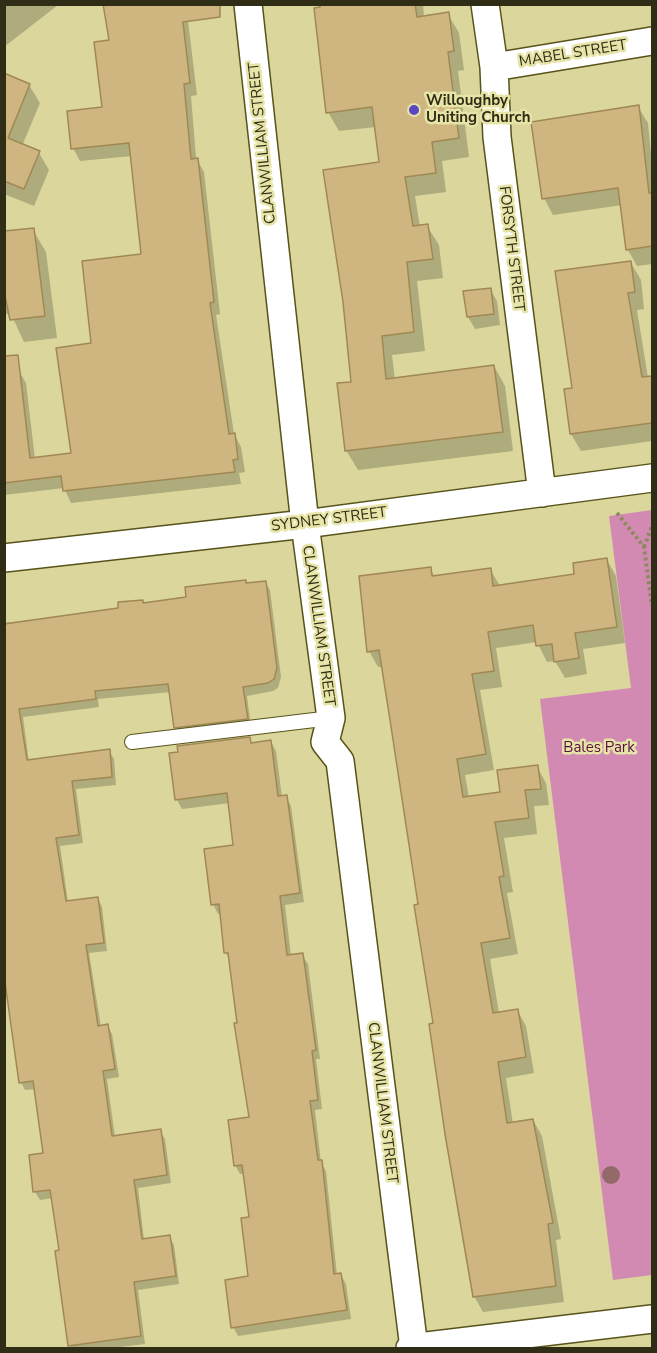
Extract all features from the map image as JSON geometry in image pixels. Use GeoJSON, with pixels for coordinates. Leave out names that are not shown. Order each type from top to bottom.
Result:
{"type":"FeatureCollection","features":[{"type":"Feature","properties":{"kind":"street","name":"CLANWILLIAM STREET"},"geometry":{"type":"LineString","coordinates":[[248,4],[305,524],[331,718],[325,742],[339,761],[412,1348]]}},
{"type":"Feature","properties":{"kind":"street","name":"FORSYTH STREET"},"geometry":{"type":"LineString","coordinates":[[485,4],[494,67],[497,137],[542,493]]}},
{"type":"Feature","properties":{"kind":"street","name":"MABEL STREET"},"geometry":{"type":"LineString","coordinates":[[494,67],[652,41]]}},
{"type":"Feature","properties":{"kind":"street","name":"SYDNEY STREET"},"geometry":{"type":"LineString","coordinates":[[4,558],[305,524],[652,478]]}},
{"type":"Feature","properties":{"kind":"street"},"geometry":{"type":"LineString","coordinates":[[412,1348],[652,1319]]}},
{"type":"Feature","properties":{"kind":"lane"},"geometry":{"type":"LineString","coordinates":[[132,742],[331,718]]}},
{"type":"Feature","properties":{"kind":"path"},"geometry":{"type":"LineString","coordinates":[[617,513],[644,547]]}},
{"type":"Feature","properties":{"kind":"path"},"geometry":{"type":"LineString","coordinates":[[652,526],[644,547],[652,606]]}},
{"type":"Feature","properties":{"kind":"green space","name":"Bales Park"},"geometry":{"type":"Polygon","coordinates":[[[652,510],[652,1275],[613,1280],[540,699],[631,688],[609,516],[652,510]]]}},
{"type":"Feature","properties":{"kind":"building"},"geometry":{"type":"Polygon","coordinates":[[[103,4],[220,4],[220,17],[183,22],[190,83],[184,84],[191,159],[198,158],[214,302],[210,303],[229,434],[235,433],[238,459],[233,460],[235,472],[63,491],[61,476],[4,483],[4,356],[18,355],[30,458],[71,453],[56,348],[91,343],[82,261],[141,254],[129,143],[71,149],[67,111],[102,107],[94,42],[109,40],[103,4]]]}},
{"type":"Feature","properties":{"kind":"building"},"geometry":{"type":"Polygon","coordinates":[[[320,4],[415,4],[417,17],[449,12],[454,51],[448,52],[459,138],[432,142],[436,173],[405,177],[413,226],[428,224],[433,259],[407,262],[414,332],[382,336],[386,379],[494,365],[503,432],[345,451],[337,383],[351,382],[343,302],[323,170],[379,162],[372,107],[326,113],[314,8],[320,7],[320,4]]]}},
{"type":"Feature","properties":{"kind":"building"},"geometry":{"type":"Polygon","coordinates":[[[4,73],[30,84],[8,138],[40,151],[24,189],[4,181],[4,73]]]}},
{"type":"Feature","properties":{"kind":"building"},"geometry":{"type":"Polygon","coordinates":[[[639,105],[649,193],[652,193],[652,246],[626,250],[618,188],[542,199],[531,122],[639,105]]]}},
{"type":"Feature","properties":{"kind":"building"},"geometry":{"type":"Polygon","coordinates":[[[34,228],[45,316],[10,320],[4,291],[4,231],[34,228]]]}},
{"type":"Feature","properties":{"kind":"building"},"geometry":{"type":"Polygon","coordinates":[[[631,261],[635,292],[628,293],[642,377],[652,376],[652,423],[570,434],[564,389],[572,388],[555,271],[631,261]]]}},
{"type":"Feature","properties":{"kind":"building"},"geometry":{"type":"Polygon","coordinates":[[[491,288],[494,314],[467,317],[463,291],[491,288]]]}},
{"type":"Feature","properties":{"kind":"building"},"geometry":{"type":"Polygon","coordinates":[[[607,558],[617,627],[575,633],[579,658],[554,662],[552,644],[536,646],[533,625],[488,632],[494,671],[472,674],[486,754],[457,759],[463,797],[500,792],[497,770],[538,765],[541,789],[525,790],[529,818],[495,822],[504,876],[499,877],[510,938],[481,943],[493,1013],[518,1009],[526,1057],[498,1062],[507,1123],[533,1119],[553,1223],[548,1224],[556,1286],[473,1297],[429,1024],[433,1023],[414,905],[418,904],[379,650],[367,652],[359,576],[431,567],[432,576],[491,568],[493,586],[574,574],[573,563],[607,558]]]}},
{"type":"Feature","properties":{"kind":"building"},"geometry":{"type":"Polygon","coordinates":[[[246,580],[246,583],[266,581],[277,668],[274,679],[268,683],[243,687],[248,719],[174,728],[168,684],[95,691],[96,699],[19,709],[27,760],[110,749],[112,777],[72,781],[79,835],[56,838],[66,901],[98,897],[104,943],[86,945],[98,1026],[108,1024],[115,1069],[103,1071],[112,1136],[161,1129],[167,1175],[134,1180],[142,1239],[170,1235],[176,1276],[134,1282],[141,1336],[68,1346],[55,1251],[59,1250],[50,1190],[33,1192],[29,1155],[43,1153],[33,1081],[19,1083],[4,975],[4,624],[118,608],[118,602],[143,600],[143,603],[186,597],[185,587],[246,580]]]}},
{"type":"Feature","properties":{"kind":"building"},"geometry":{"type":"Polygon","coordinates":[[[250,737],[251,743],[271,740],[278,796],[287,795],[300,893],[280,896],[287,955],[303,953],[316,1050],[312,1051],[318,1100],[310,1101],[318,1160],[322,1160],[334,1274],[341,1273],[347,1310],[231,1328],[225,1280],[248,1276],[241,1218],[249,1217],[242,1165],[234,1166],[228,1120],[249,1117],[234,1023],[237,1023],[228,953],[224,953],[219,904],[211,905],[204,849],[233,845],[227,793],[175,800],[169,753],[178,752],[177,746],[250,737]]]}},
{"type":"Feature","properties":{"kind":"place","name":"Willoughby Uniting Church"},"geometry":{"type":"Point","coordinates":[414,110]}}]}
